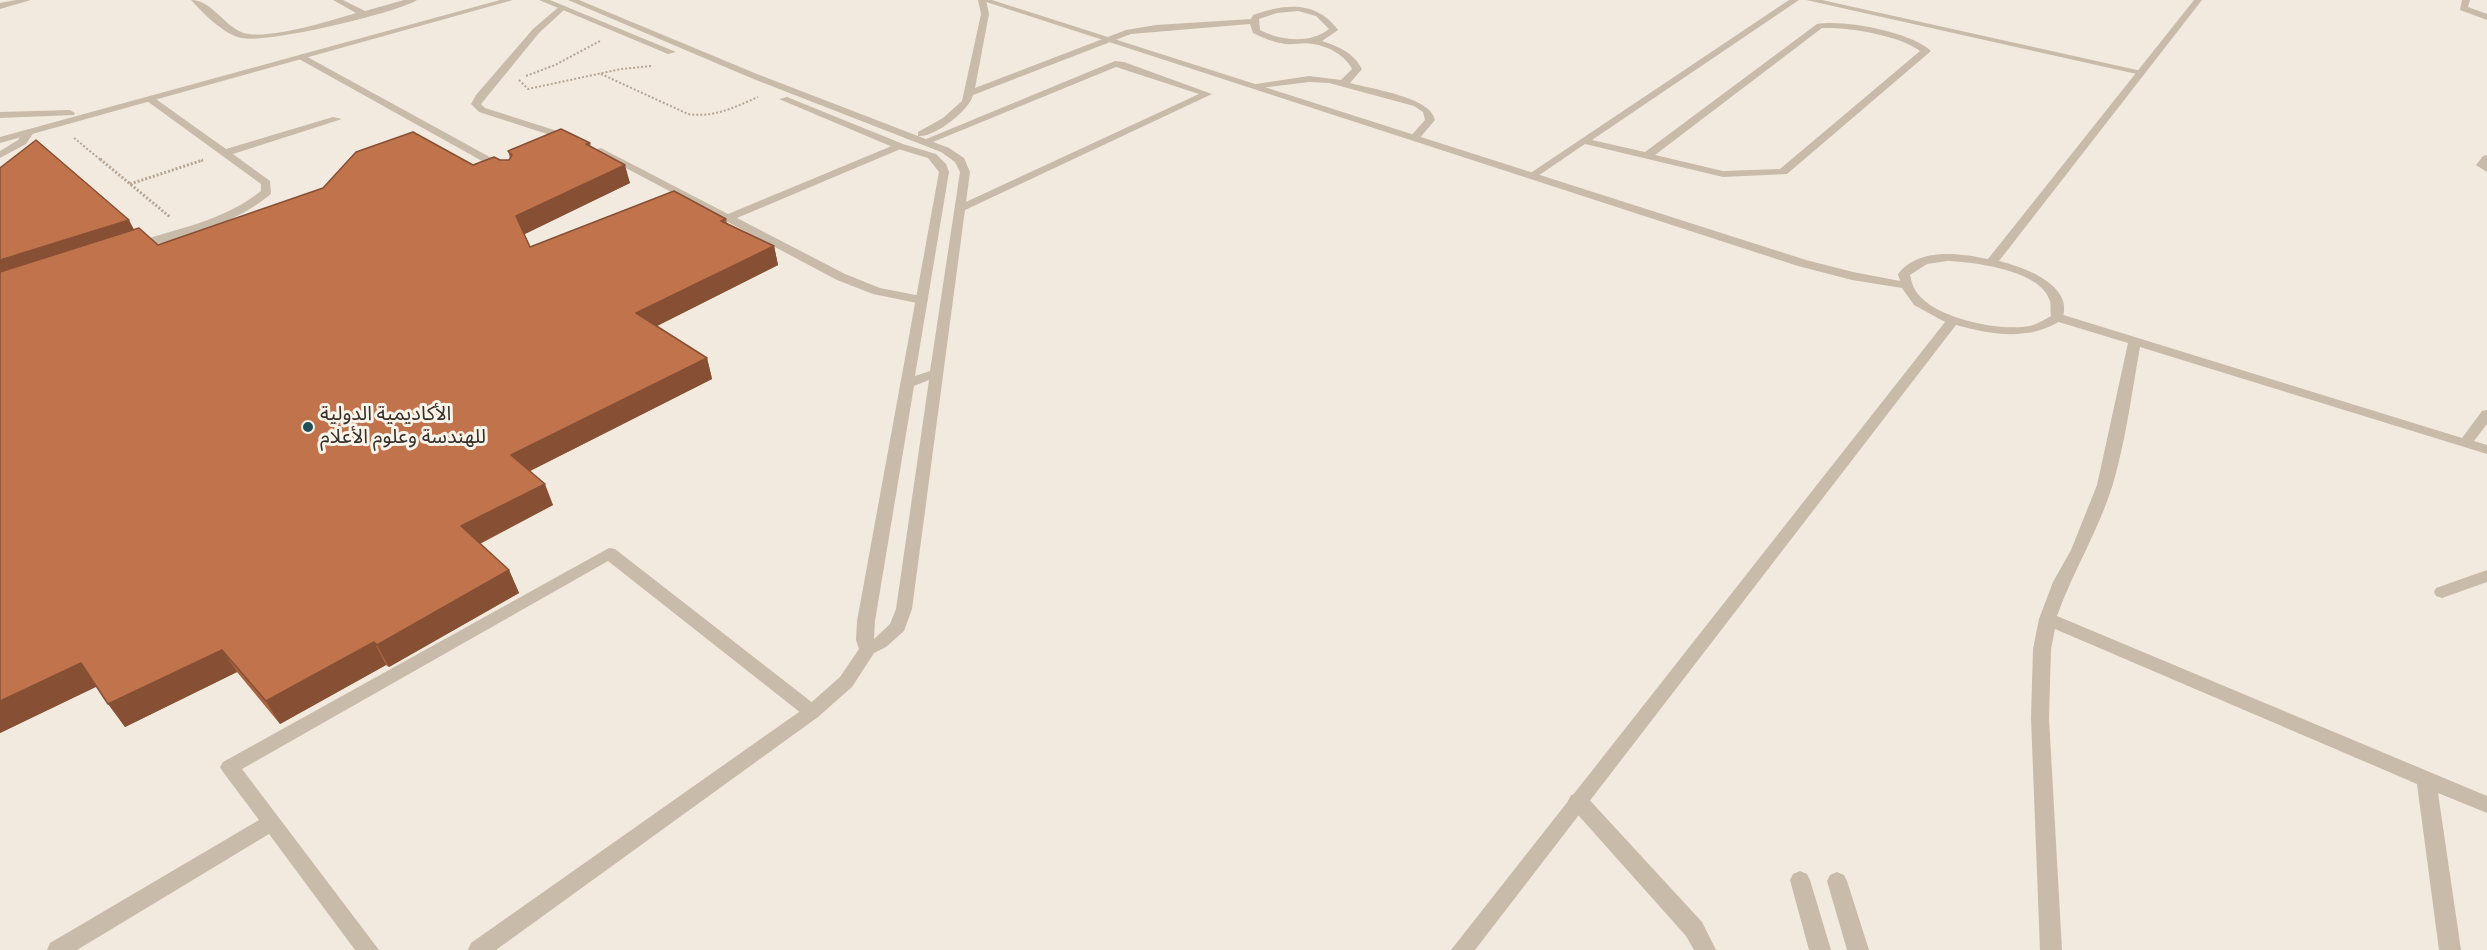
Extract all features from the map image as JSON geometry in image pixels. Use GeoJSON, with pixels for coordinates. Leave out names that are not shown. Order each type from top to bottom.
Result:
{"type":"FeatureCollection","features":[{"type":"Feature","properties":{"kind":"street"},"geometry":{"type":"LineString","coordinates":[[0,6],[27,0]]}},
{"type":"Feature","properties":{"kind":"street"},"geometry":{"type":"LineString","coordinates":[[195,0],[238,34],[252,37],[275,35],[413,0]]}},
{"type":"Feature","properties":{"kind":"street"},"geometry":{"type":"LineString","coordinates":[[337,0],[362,13]]}},
{"type":"Feature","properties":{"kind":"street"},"geometry":{"type":"LineString","coordinates":[[298,55],[490,0]]}},
{"type":"Feature","properties":{"kind":"street"},"geometry":{"type":"LineString","coordinates":[[0,133],[46,127],[146,96],[509,0]]}},
{"type":"Feature","properties":{"kind":"street"},"geometry":{"type":"LineString","coordinates":[[543,0],[899,146],[932,156],[942,166],[944,172],[866,621],[868,650]]}},
{"type":"Feature","properties":{"kind":"street"},"geometry":{"type":"LineString","coordinates":[[919,140],[958,112],[967,102],[971,93],[985,14],[983,0],[1802,263],[1852,276],[1904,285]]}},
{"type":"Feature","properties":{"kind":"street"},"geometry":{"type":"LineString","coordinates":[[1531,176],[1795,0]]}},
{"type":"Feature","properties":{"kind":"street"},"geometry":{"type":"LineString","coordinates":[[1810,0],[2141,72]]}},
{"type":"Feature","properties":{"kind":"street"},"geometry":{"type":"LineString","coordinates":[[1854,10],[1865,0]]}},
{"type":"Feature","properties":{"kind":"street"},"geometry":{"type":"LineString","coordinates":[[1992,262],[2198,0]]}},
{"type":"Feature","properties":{"kind":"street"},"geometry":{"type":"LineString","coordinates":[[2466,0],[2464,9],[2487,17]]}},
{"type":"Feature","properties":{"kind":"street"},"geometry":{"type":"LineString","coordinates":[[478,950],[812,712],[846,682],[868,650],[890,636],[902,618],[949,294],[964,166],[954,154],[754,76],[575,1],[561,8],[536,31],[476,101],[478,107],[576,140],[858,284],[877,291],[922,300],[949,294]]}},
{"type":"Feature","properties":{"kind":"street"},"geometry":{"type":"LineString","coordinates":[[971,93],[1137,31],[1160,34],[1255,26],[1265,36],[1282,40],[1312,40],[1328,36],[1334,30],[1330,23],[1314,12],[1283,9],[1256,17],[1255,26]]}},
{"type":"Feature","properties":{"kind":"street"},"geometry":{"type":"LineString","coordinates":[[1584,141],[1647,156],[1723,174],[1783,172],[1925,54],[1924,48],[1837,25],[1820,26],[1647,156]]}},
{"type":"Feature","properties":{"kind":"street"},"geometry":{"type":"LineString","coordinates":[[1912,43],[1933,27]]}},
{"type":"Feature","properties":{"kind":"street"},"geometry":{"type":"LineString","coordinates":[[1312,40],[1346,54],[1354,62],[1357,69],[1353,76],[1344,83]]}},
{"type":"Feature","properties":{"kind":"street"},"geometry":{"type":"LineString","coordinates":[[298,55],[511,174]]}},
{"type":"Feature","properties":{"kind":"street"},"geometry":{"type":"LineString","coordinates":[[728,218],[899,146],[1115,64],[1142,70],[1206,91],[1207,94],[959,208]]}},
{"type":"Feature","properties":{"kind":"street"},"geometry":{"type":"LineString","coordinates":[[1256,87],[1310,79],[1344,83],[1426,109],[1430,120],[1414,138]]}},
{"type":"Feature","properties":{"kind":"street"},"geometry":{"type":"LineString","coordinates":[[0,140],[70,113],[146,96],[267,183],[267,192],[257,201],[236,213],[119,251]]}},
{"type":"Feature","properties":{"kind":"street"},"geometry":{"type":"LineString","coordinates":[[0,115],[70,113]]}},
{"type":"Feature","properties":{"kind":"street"},"geometry":{"type":"LineString","coordinates":[[225,153],[337,119]]}},
{"type":"Feature","properties":{"kind":"street"},"geometry":{"type":"LineString","coordinates":[[0,155],[22,142],[28,129]]}},
{"type":"Feature","properties":{"kind":"street"},"geometry":{"type":"LineString","coordinates":[[2487,158],[2481,165],[2487,169]]}},
{"type":"Feature","properties":{"kind":"street"},"geometry":{"type":"LineString","coordinates":[[1947,257],[1992,262],[2039,281],[2053,293],[2056,299],[2059,306],[2057,317],[2046,325],[2028,330],[2004,330],[1953,320],[1930,310],[1913,298],[1904,285],[1904,274],[1912,266],[1926,259],[1947,257]]}},
{"type":"Feature","properties":{"kind":"street"},"geometry":{"type":"LineString","coordinates":[[2057,317],[2487,450]]}},
{"type":"Feature","properties":{"kind":"street"},"geometry":{"type":"LineString","coordinates":[[1462,950],[1953,320]]}},
{"type":"Feature","properties":{"kind":"street"},"geometry":{"type":"LineString","coordinates":[[2051,950],[2040,682],[2048,619],[2061,582],[2090,525],[2105,485],[2134,340]]}},
{"type":"Feature","properties":{"kind":"street"},"geometry":{"type":"LineString","coordinates":[[908,383],[938,373]]}},
{"type":"Feature","properties":{"kind":"street"},"geometry":{"type":"LineString","coordinates":[[2466,443],[2487,414]]}},
{"type":"Feature","properties":{"kind":"street"},"geometry":{"type":"LineString","coordinates":[[368,950],[230,767],[609,553],[812,712]]}},
{"type":"Feature","properties":{"kind":"street"},"geometry":{"type":"LineString","coordinates":[[2442,592],[2487,576]]}},
{"type":"Feature","properties":{"kind":"street"},"geometry":{"type":"LineString","coordinates":[[2048,619],[2487,805]]}},
{"type":"Feature","properties":{"kind":"street"},"geometry":{"type":"LineString","coordinates":[[2426,778],[2450,950]]}},
{"type":"Feature","properties":{"kind":"street"},"geometry":{"type":"LineString","coordinates":[[1578,801],[1694,929],[1706,950]]}},
{"type":"Feature","properties":{"kind":"street"},"geometry":{"type":"LineString","coordinates":[[58,950],[272,823]]}},
{"type":"Feature","properties":{"kind":"street"},"geometry":{"type":"LineString","coordinates":[[1800,880],[1820,950]]}},
{"type":"Feature","properties":{"kind":"street"},"geometry":{"type":"LineString","coordinates":[[1836,881],[1858,950]]}},
{"type":"Feature","properties":{"kind":"path"},"geometry":{"type":"LineString","coordinates":[[616,30],[586,50],[555,66],[518,79],[528,89],[637,66],[658,66],[688,59]]}},
{"type":"Feature","properties":{"kind":"path"},"geometry":{"type":"LineString","coordinates":[[601,74],[698,117],[711,115],[770,93]]}},
{"type":"Feature","properties":{"kind":"path"},"geometry":{"type":"LineString","coordinates":[[46,127],[65,130],[184,230]]}},
{"type":"Feature","properties":{"kind":"path"},"geometry":{"type":"LineString","coordinates":[[130,184],[225,153]]}},
{"type":"Feature","properties":{"kind":"building","name":"الأكاديمية الدولية للهندسة وعلوم الأعلام"},"geometry":{"type":"Polygon","coordinates":[[[561,129],[590,143],[586,144],[625,165],[516,216],[530,247],[674,191],[726,219],[721,221],[774,246],[636,313],[707,358],[511,455],[545,484],[461,526],[509,570],[377,645],[374,642],[266,701],[222,650],[108,704],[81,663],[0,701],[0,272],[139,228],[158,245],[323,188],[356,152],[413,132],[473,165],[494,157],[509,160],[512,155],[508,151],[561,129]]]}},
{"type":"Feature","properties":{"kind":"building"},"geometry":{"type":"Polygon","coordinates":[[[36,140],[129,220],[0,260],[0,168],[36,140]]]}},
{"type":"Feature","properties":{"kind":"place","name":"الأكاديمية الدولية للهندسة وعلوم الأعلام"},"geometry":{"type":"Point","coordinates":[308,427]}}]}
